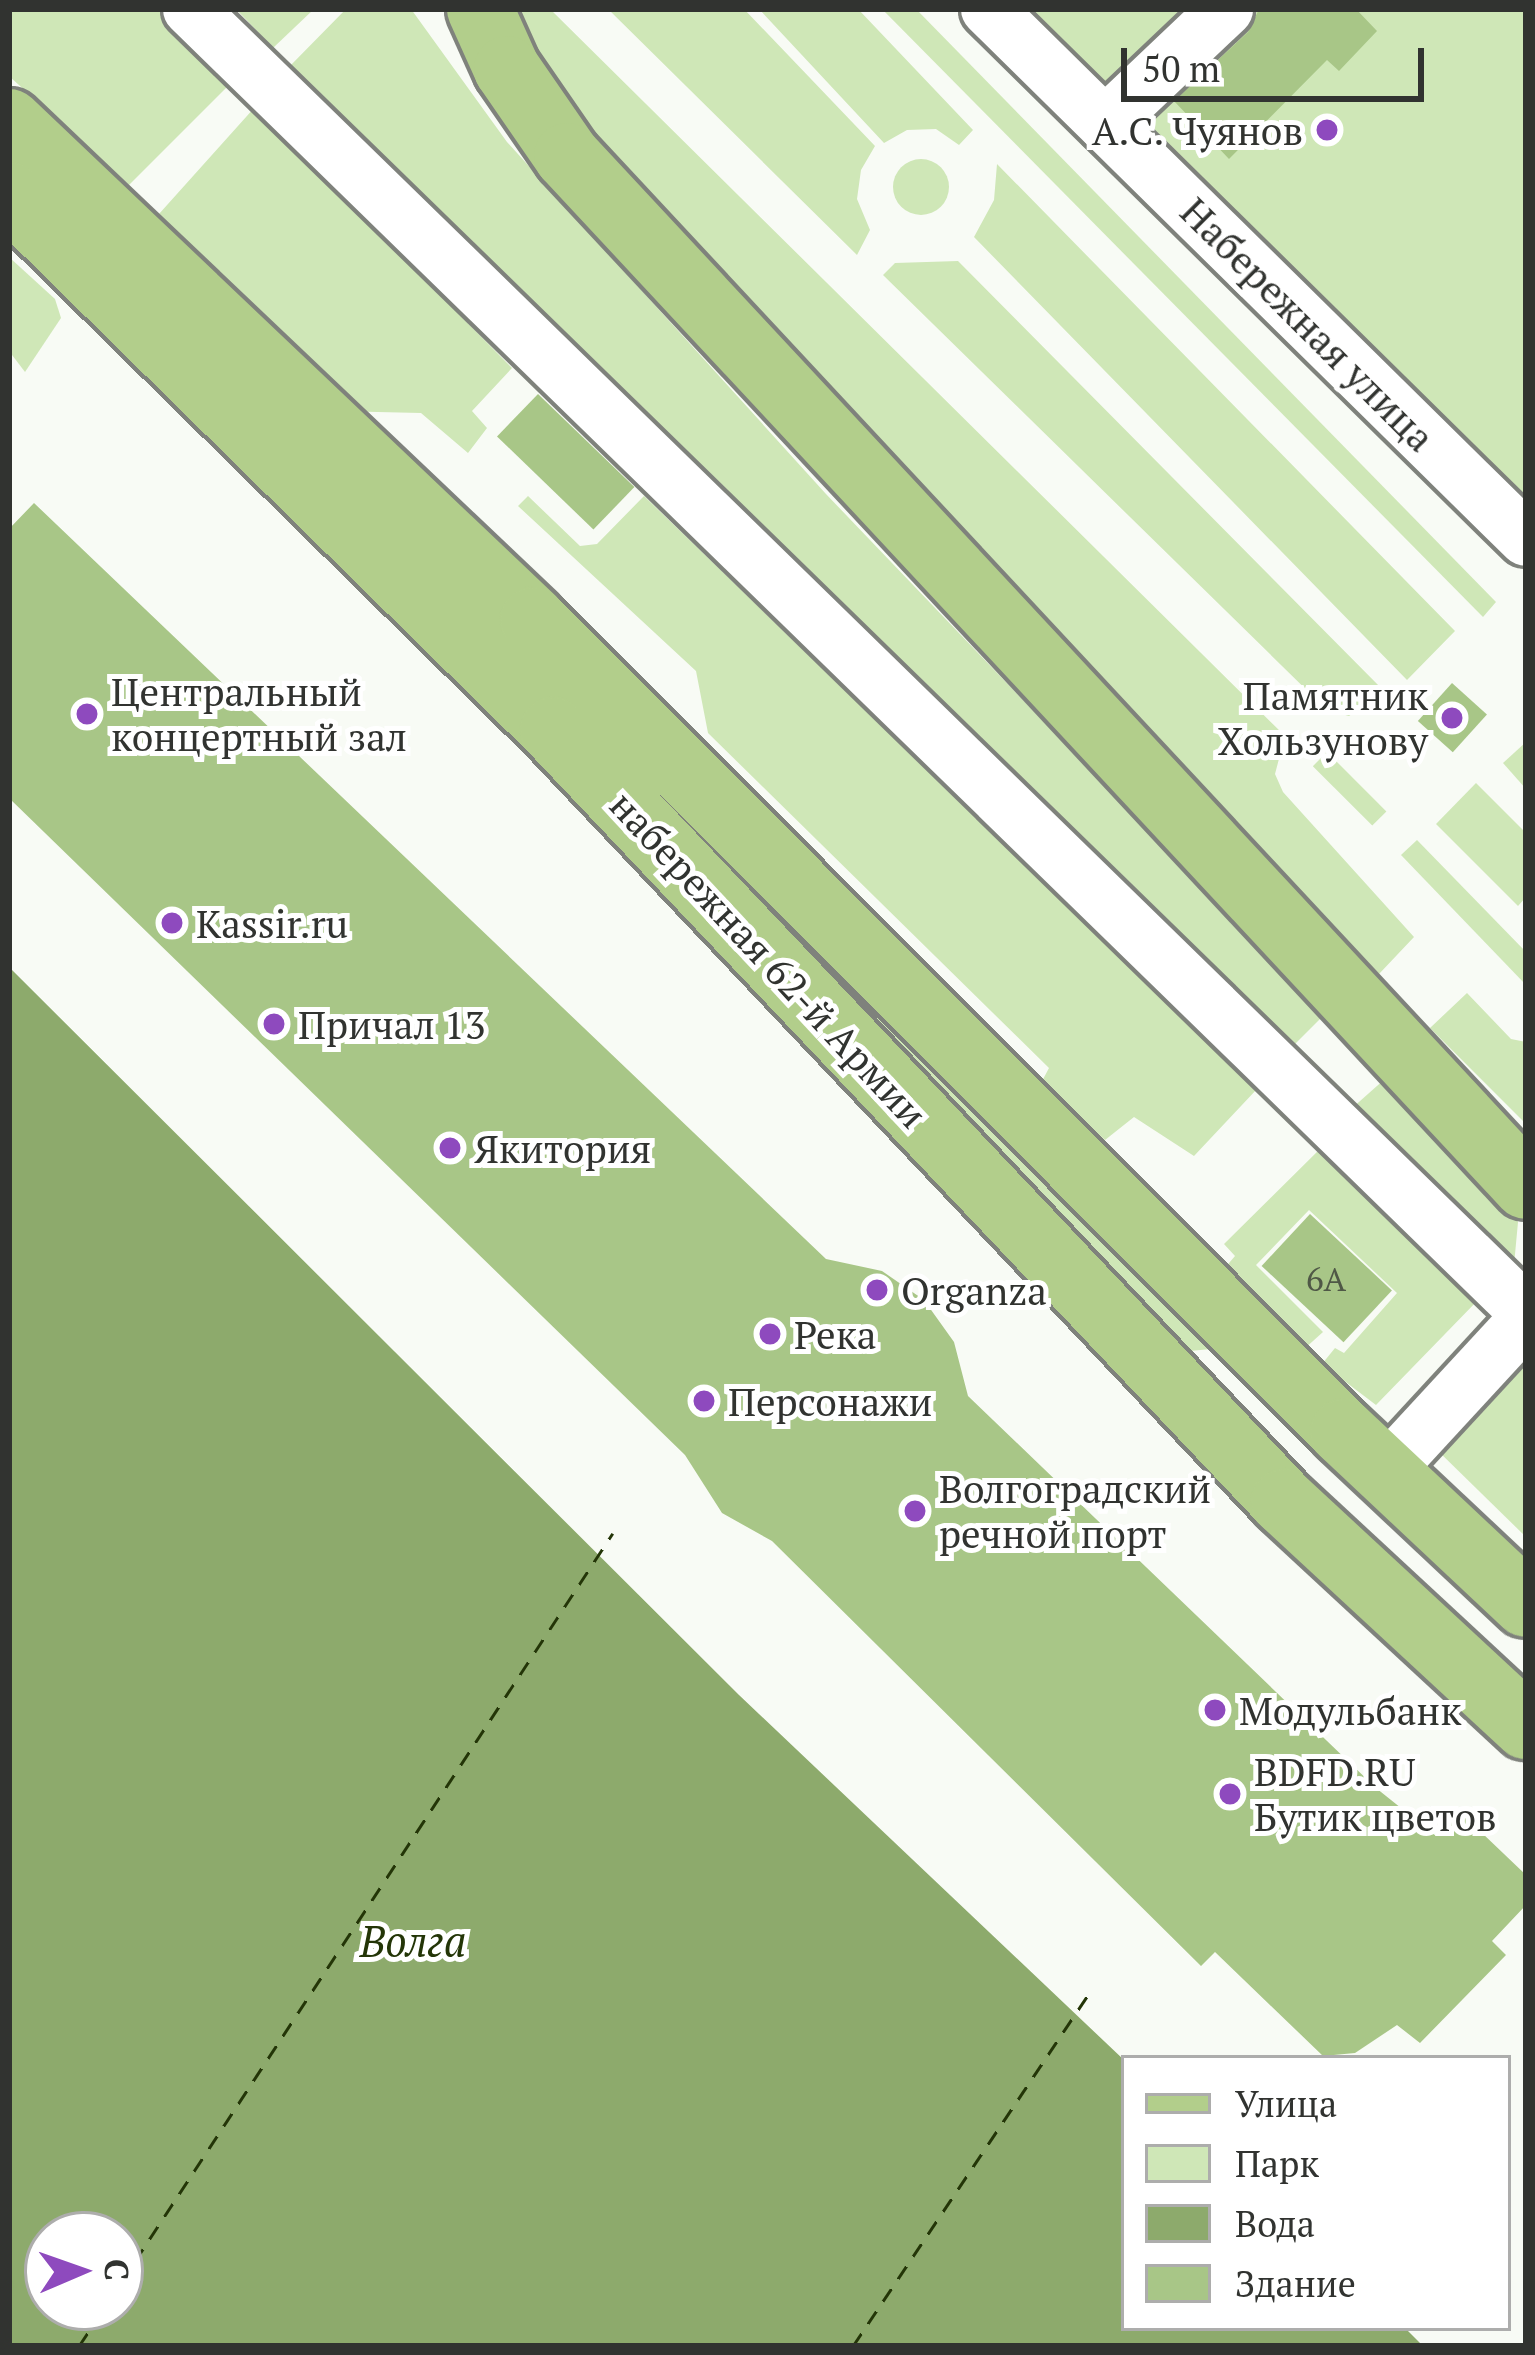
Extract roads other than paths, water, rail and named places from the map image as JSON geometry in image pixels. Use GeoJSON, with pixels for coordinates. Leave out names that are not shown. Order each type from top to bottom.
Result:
{"type":"FeatureCollection","features":[{"type":"Feature","properties":{"kind":"main road"},"geometry":{"type":"LineString","coordinates":[[480,9],[507,70],[567,156],[1526,1186]]}},
{"type":"Feature","properties":{"kind":"main road","name":"набережная 62-й Армии"},"geometry":{"type":"LineString","coordinates":[[9,122],[533,620],[1385,1472],[1526,1604]]}},
{"type":"Feature","properties":{"kind":"main road","name":"набережная 62-й Армии"},"geometry":{"type":"LineString","coordinates":[[9,195],[553,730],[1284,1502],[1526,1726]]}},
{"type":"Feature","properties":{"kind":"street"},"geometry":{"type":"LineString","coordinates":[[190,9],[1526,1315],[1385,1472]]}},
{"type":"Feature","properties":{"kind":"street","name":"Набережная улица"},"geometry":{"type":"LineString","coordinates":[[988,9],[1526,539]]}},
{"type":"Feature","properties":{"kind":"street"},"geometry":{"type":"LineString","coordinates":[[1105,124],[1226,9]]}},
{"type":"Feature","properties":{"kind":"water","name":"Волга"},"geometry":{"type":"Polygon","coordinates":[[[9,967],[739,1695],[1121,2057],[1121,2331],[1408,2331],[1423,2346],[9,2346],[9,967]]]}},
{"type":"Feature","properties":{"kind":"place","name":"А.С. Чуянов"},"geometry":{"type":"Point","coordinates":[1327,130]}},
{"type":"Feature","properties":{"kind":"place","name":"Центральный концертный зал"},"geometry":{"type":"Point","coordinates":[87,714]}},
{"type":"Feature","properties":{"kind":"place","name":"Памятник Хользунову"},"geometry":{"type":"Point","coordinates":[1452,718]}},
{"type":"Feature","properties":{"kind":"place","name":"Kassir.ru"},"geometry":{"type":"Point","coordinates":[172,923]}},
{"type":"Feature","properties":{"kind":"place","name":"Причал 13"},"geometry":{"type":"Point","coordinates":[274,1024]}},
{"type":"Feature","properties":{"kind":"place","name":"Якитория"},"geometry":{"type":"Point","coordinates":[450,1148]}},
{"type":"Feature","properties":{"kind":"place","name":"Organza"},"geometry":{"type":"Point","coordinates":[877,1290]}},
{"type":"Feature","properties":{"kind":"place","name":"Река"},"geometry":{"type":"Point","coordinates":[770,1334]}},
{"type":"Feature","properties":{"kind":"place","name":"Персонажи"},"geometry":{"type":"Point","coordinates":[704,1401]}},
{"type":"Feature","properties":{"kind":"place","name":"Волгоградский речной порт"},"geometry":{"type":"Point","coordinates":[915,1511]}},
{"type":"Feature","properties":{"kind":"place","name":"Модульбанк"},"geometry":{"type":"Point","coordinates":[1215,1710]}},
{"type":"Feature","properties":{"kind":"place","name":"BDFD.RU Бутик цветов"},"geometry":{"type":"Point","coordinates":[1230,1794]}}]}
